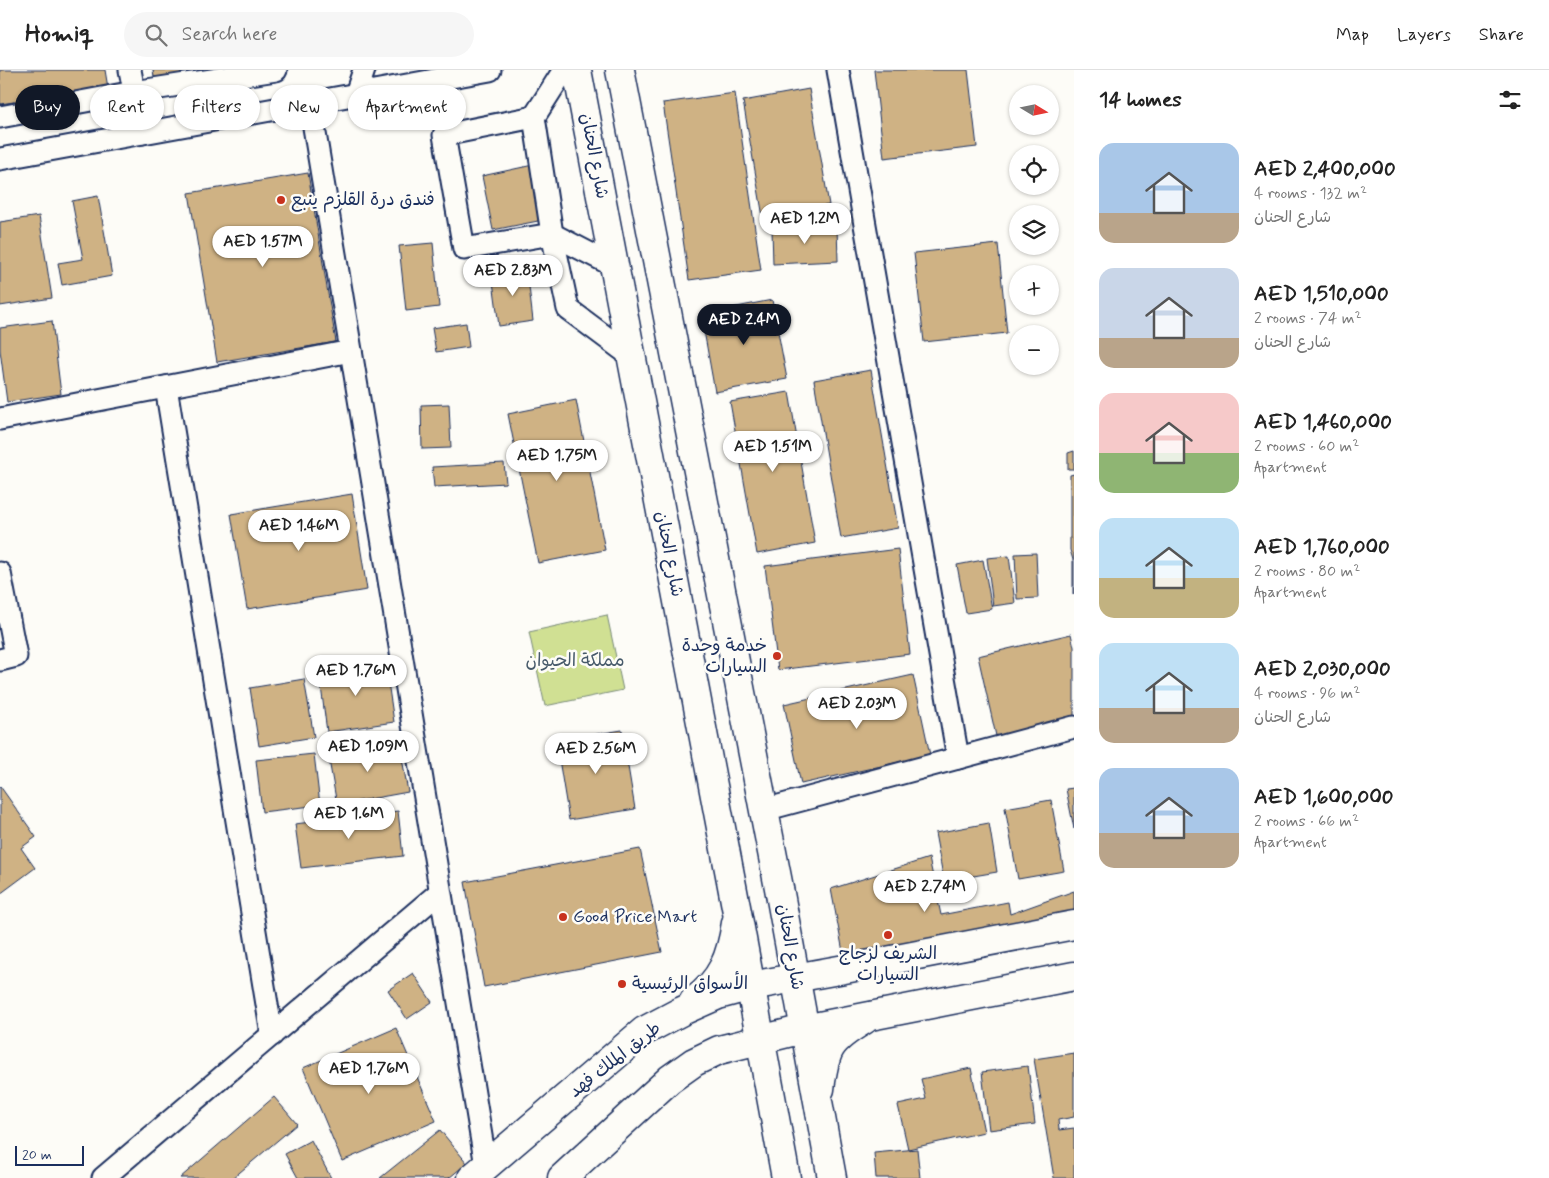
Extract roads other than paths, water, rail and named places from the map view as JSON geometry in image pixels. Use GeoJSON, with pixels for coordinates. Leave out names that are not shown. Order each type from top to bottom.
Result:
{"type":"FeatureCollection","features":[{"type":"Feature","properties":{"kind":"main road","name":"شارع الحنان"},"geometry":{"type":"LineString","coordinates":[[577,70],[786,1178]]}},
{"type":"Feature","properties":{"kind":"main road","name":"شارع الحنان"},"geometry":{"type":"LineString","coordinates":[[620,70],[764,810],[832,1178]]}},
{"type":"Feature","properties":{"kind":"main road"},"geometry":{"type":"LineString","coordinates":[[682,1011],[707,991],[721,973],[732,947],[737,912]]}},
{"type":"Feature","properties":{"kind":"main road","name":"طريق الملك فهد"},"geometry":{"type":"LineString","coordinates":[[479,1172],[644,1031],[718,995],[751,986],[1074,925]]}},
{"type":"Feature","properties":{"kind":"main road"},"geometry":{"type":"LineString","coordinates":[[786,929],[800,949],[810,958],[823,964],[850,968]]}},
{"type":"Feature","properties":{"kind":"main road"},"geometry":{"type":"LineString","coordinates":[[562,1178],[670,1079],[694,1062],[718,1050],[804,1028],[1074,976]]}},
{"type":"Feature","properties":{"kind":"main road"},"geometry":{"type":"LineString","coordinates":[[818,1103],[823,1067],[830,1047],[842,1034],[873,1015]]}},
{"type":"Feature","properties":{"kind":"main road"},"geometry":{"type":"LineString","coordinates":[[708,1056],[735,1060],[747,1066],[757,1072],[770,1092]]}},
{"type":"Feature","properties":{"kind":"street"},"geometry":{"type":"LineString","coordinates":[[130,70],[133,85]]}},
{"type":"Feature","properties":{"kind":"street"},"geometry":{"type":"LineString","coordinates":[[164,87],[276,70]]}},
{"type":"Feature","properties":{"kind":"street"},"geometry":{"type":"LineString","coordinates":[[359,85],[364,70]]}},
{"type":"Feature","properties":{"kind":"street"},"geometry":{"type":"LineString","coordinates":[[406,85],[490,70]]}},
{"type":"Feature","properties":{"kind":"street"},"geometry":{"type":"LineString","coordinates":[[564,70],[534,116],[552,234],[568,309],[632,356]]}},
{"type":"Feature","properties":{"kind":"street"},"geometry":{"type":"LineString","coordinates":[[838,70],[958,758]]}},
{"type":"Feature","properties":{"kind":"street"},"geometry":{"type":"LineString","coordinates":[[0,117],[90,100]]}},
{"type":"Feature","properties":{"kind":"street"},"geometry":{"type":"LineString","coordinates":[[0,159],[270,110]]}},
{"type":"Feature","properties":{"kind":"street"},"geometry":{"type":"LineString","coordinates":[[534,116],[444,135],[464,249],[552,234],[614,266]]}},
{"type":"Feature","properties":{"kind":"street"},"geometry":{"type":"LineString","coordinates":[[314,130],[440,892],[479,1172]]}},
{"type":"Feature","properties":{"kind":"street"},"geometry":{"type":"LineString","coordinates":[[0,419],[350,351]]}},
{"type":"Feature","properties":{"kind":"street"},"geometry":{"type":"LineString","coordinates":[[166,387],[272,1035]]}},
{"type":"Feature","properties":{"kind":"street"},"geometry":{"type":"LineString","coordinates":[[0,573],[16,656],[0,660]]}},
{"type":"Feature","properties":{"kind":"street"},"geometry":{"type":"LineString","coordinates":[[764,810],[1074,727]]}},
{"type":"Feature","properties":{"kind":"street"},"geometry":{"type":"LineString","coordinates":[[103,1178],[440,892]]}},
{"type":"Feature","properties":{"kind":"place","name":"فندق درة القلزم ينبع"},"geometry":{"type":"Point","coordinates":[281,200]}},
{"type":"Feature","properties":{"kind":"place","name":"خدمة وحدة السيارات"},"geometry":{"type":"Point","coordinates":[777,656]}},
{"type":"Feature","properties":{"kind":"place","name":"Good Price Mart"},"geometry":{"type":"Point","coordinates":[563,917]}},
{"type":"Feature","properties":{"kind":"place","name":"الشريف لزجاج السيارات"},"geometry":{"type":"Point","coordinates":[888,935]}},
{"type":"Feature","properties":{"kind":"place","name":"الأسواق الرئيسية"},"geometry":{"type":"Point","coordinates":[622,984]}},
{"type":"Feature","properties":{"kind":"park label","name":"مملكة الحيوان"},"geometry":{"type":"Point","coordinates":[575,661]}}]}
